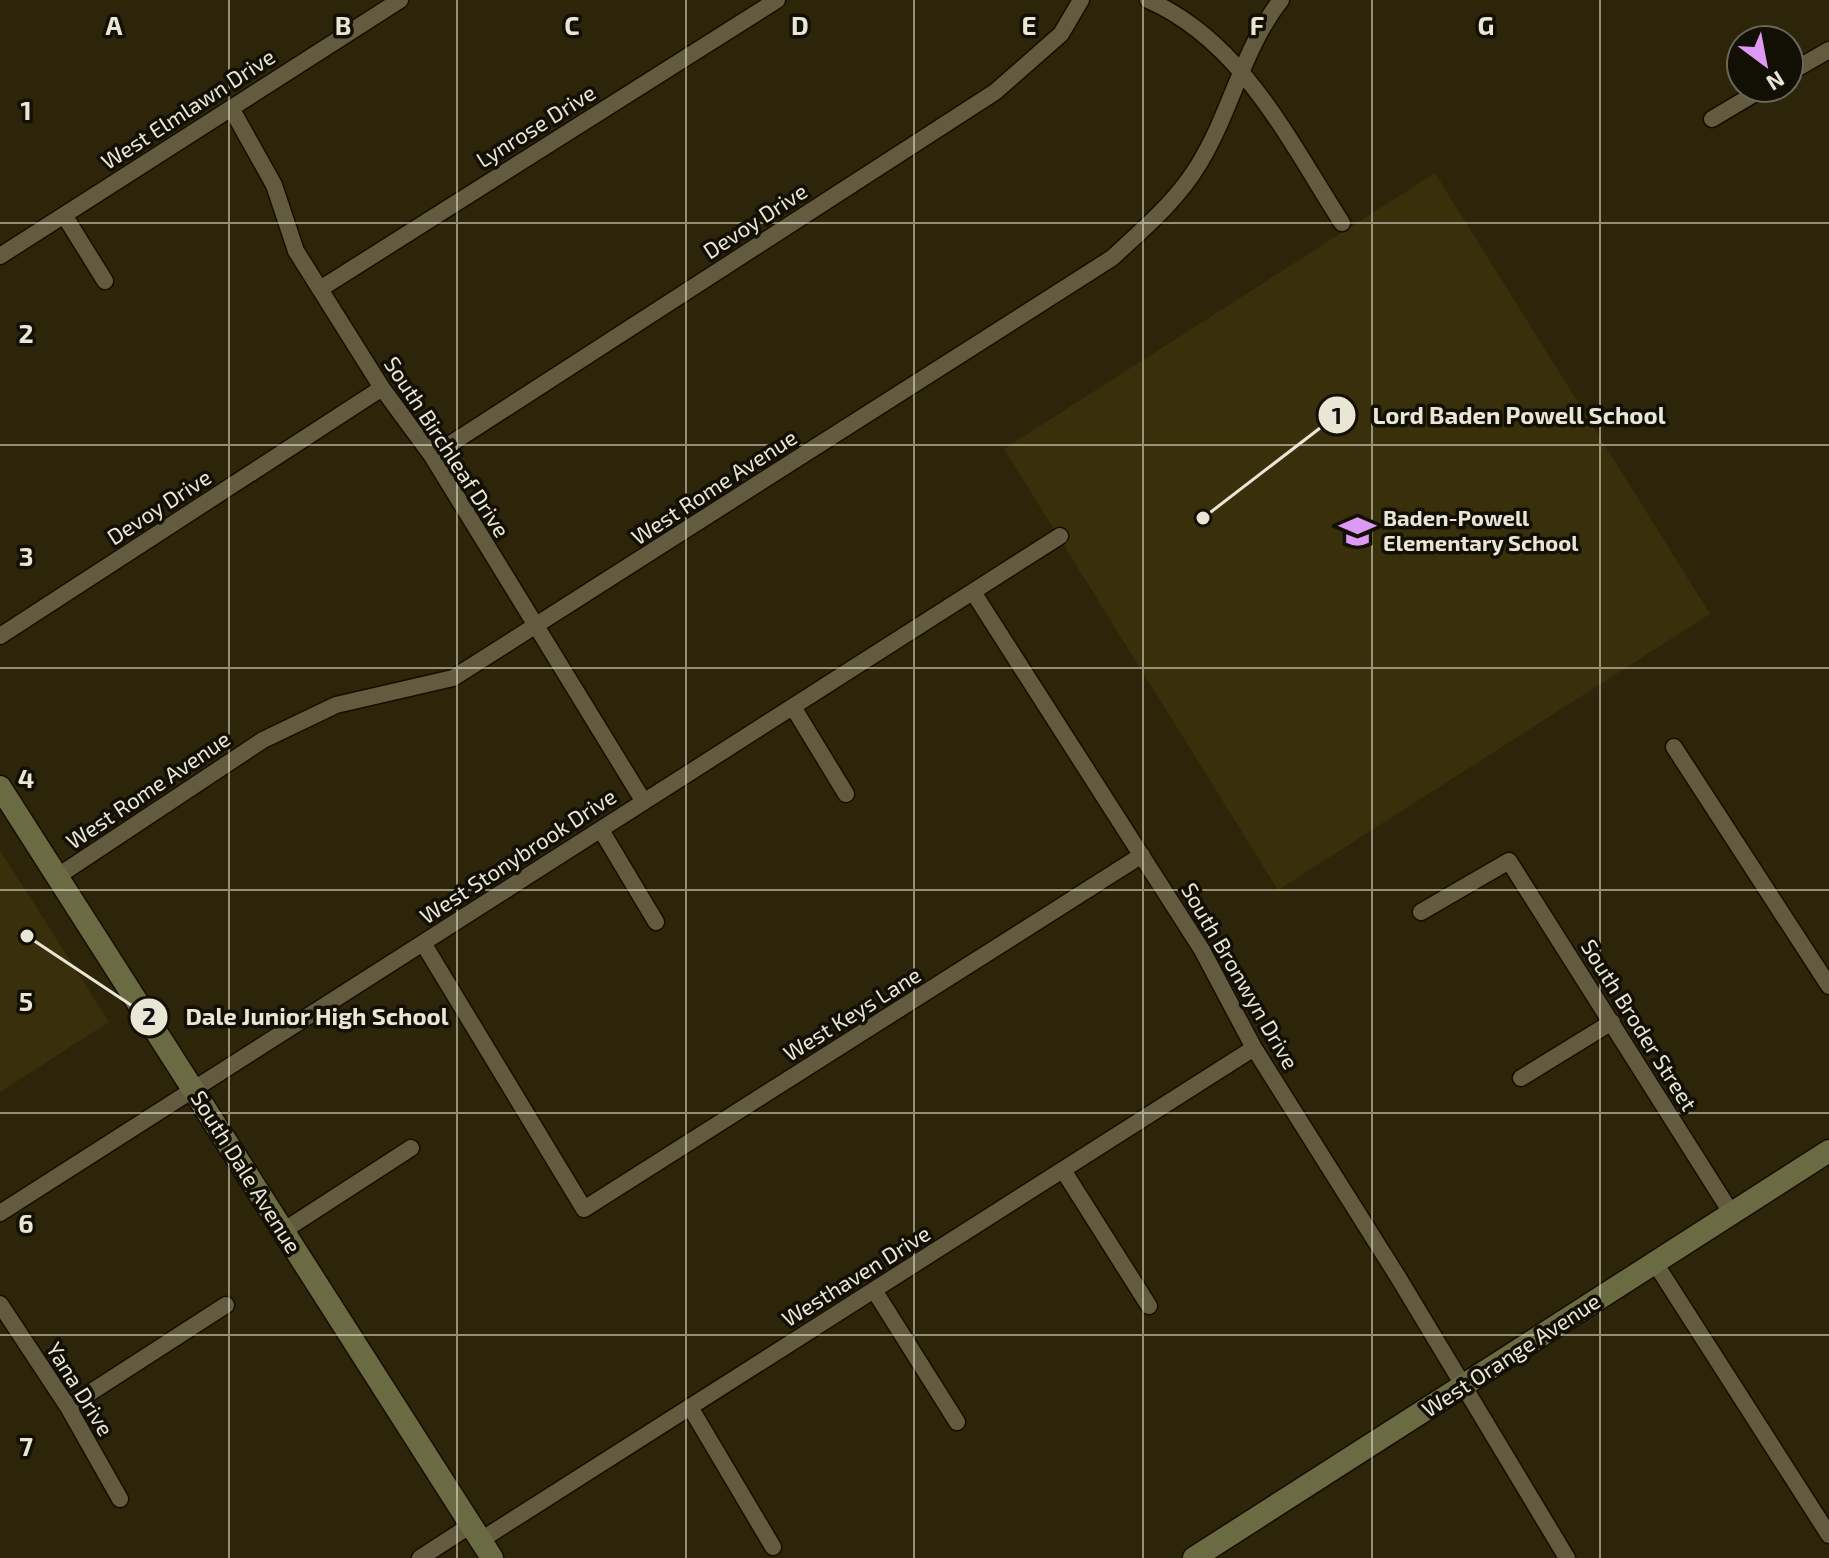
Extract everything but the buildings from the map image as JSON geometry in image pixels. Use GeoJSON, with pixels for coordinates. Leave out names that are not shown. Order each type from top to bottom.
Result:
{"type":"FeatureCollection","features":[{"type":"Feature","properties":{"kind":"street","name":"West Elmlawn Drive"},"geometry":{"type":"LineString","coordinates":[[0,256],[400,0]]}},
{"type":"Feature","properties":{"kind":"street","name":"Lynrose Drive"},"geometry":{"type":"LineString","coordinates":[[320,289],[777,0]]}},
{"type":"Feature","properties":{"kind":"street","name":"Devoy Drive"},"geometry":{"type":"LineString","coordinates":[[432,456],[995,92],[1061,34],[1081,0]]}},
{"type":"Feature","properties":{"kind":"street"},"geometry":{"type":"LineString","coordinates":[[1148,0],[1174,12],[1243,70],[1342,223]]}},
{"type":"Feature","properties":{"kind":"street","name":"West Rome Avenue"},"geometry":{"type":"LineString","coordinates":[[58,876],[263,740],[336,705],[453,678],[1112,258],[1163,211],[1199,164],[1264,22],[1281,0]]}},
{"type":"Feature","properties":{"kind":"street"},"geometry":{"type":"LineString","coordinates":[[1805,64],[1829,50]]}},
{"type":"Feature","properties":{"kind":"street"},"geometry":{"type":"LineString","coordinates":[[1712,119],[1737,104]]}},
{"type":"Feature","properties":{"kind":"street","name":"South Birchleaf Drive"},"geometry":{"type":"LineString","coordinates":[[231,108],[274,185],[296,251],[382,388],[432,456],[644,802]]}},
{"type":"Feature","properties":{"kind":"street"},"geometry":{"type":"LineString","coordinates":[[64,215],[105,281]]}},
{"type":"Feature","properties":{"kind":"street","name":"Devoy Drive"},"geometry":{"type":"LineString","coordinates":[[0,636],[382,388]]}},
{"type":"Feature","properties":{"kind":"street","name":"West Stonybrook Drive"},"geometry":{"type":"LineString","coordinates":[[0,1213],[1060,536]]}},
{"type":"Feature","properties":{"kind":"street","name":"South Bronwyn Drive"},"geometry":{"type":"LineString","coordinates":[[973,592],[1202,950],[1254,1048],[1567,1558]]}},
{"type":"Feature","properties":{"kind":"street"},"geometry":{"type":"LineString","coordinates":[[793,707],[846,794]]}},
{"type":"Feature","properties":{"kind":"street"},"geometry":{"type":"LineString","coordinates":[[1674,747],[1829,986]]}},
{"type":"Feature","properties":{"kind":"street","name":"South Dale Avenue"},"geometry":{"type":"LineString","coordinates":[[0,787],[481,1541]]}},
{"type":"Feature","properties":{"kind":"street"},"geometry":{"type":"LineString","coordinates":[[601,830],[656,922]]}},
{"type":"Feature","properties":{"kind":"street","name":"West Keys Lane"},"geometry":{"type":"LineString","coordinates":[[423,943],[584,1209],[1142,855]]}},
{"type":"Feature","properties":{"kind":"street","name":"South Broder Street"},"geometry":{"type":"LineString","coordinates":[[1421,912],[1509,861],[1732,1214]]}},
{"type":"Feature","properties":{"kind":"street"},"geometry":{"type":"LineString","coordinates":[[1521,1078],[1612,1022]]}},
{"type":"Feature","properties":{"kind":"street","name":"Westhaven Drive"},"geometry":{"type":"LineString","coordinates":[[420,1558],[481,1541],[1254,1048]]}},
{"type":"Feature","properties":{"kind":"street"},"geometry":{"type":"LineString","coordinates":[[283,1231],[411,1148]]}},
{"type":"Feature","properties":{"kind":"street","name":"West Orange Avenue"},"geometry":{"type":"LineString","coordinates":[[1194,1558],[1829,1151]]}},
{"type":"Feature","properties":{"kind":"street"},"geometry":{"type":"LineString","coordinates":[[1063,1170],[1149,1306]]}},
{"type":"Feature","properties":{"kind":"street"},"geometry":{"type":"LineString","coordinates":[[1655,1263],[1829,1535]]}},
{"type":"Feature","properties":{"kind":"street"},"geometry":{"type":"LineString","coordinates":[[874,1290],[957,1422]]}},
{"type":"Feature","properties":{"kind":"street","name":"Yana Drive"},"geometry":{"type":"LineString","coordinates":[[0,1304],[68,1407],[120,1499]]}},
{"type":"Feature","properties":{"kind":"street"},"geometry":{"type":"LineString","coordinates":[[68,1407],[226,1305]]}},
{"type":"Feature","properties":{"kind":"street"},"geometry":{"type":"LineString","coordinates":[[690,1407],[773,1547]]}},
{"type":"Feature","properties":{"kind":"shaded area","name":"Baden-Powell Elementary School"},"geometry":{"type":"Polygon","coordinates":[[[1435,173],[1710,614],[1278,890],[1004,449],[1435,173]]]}},
{"type":"Feature","properties":{"kind":"shaded area"},"geometry":{"type":"Polygon","coordinates":[[[0,850],[109,1022],[0,1092],[0,850]]]}},
{"type":"Feature","properties":{"kind":"place","name":"Lord Baden Powell School"},"geometry":{"type":"Point","coordinates":[1203,518]}},
{"type":"Feature","properties":{"kind":"place","name":"Baden-Powell Elementary School"},"geometry":{"type":"Point","coordinates":[1357,531]}},
{"type":"Feature","properties":{"kind":"place","name":"Dale Junior High School"},"geometry":{"type":"Point","coordinates":[27,936]}}]}
